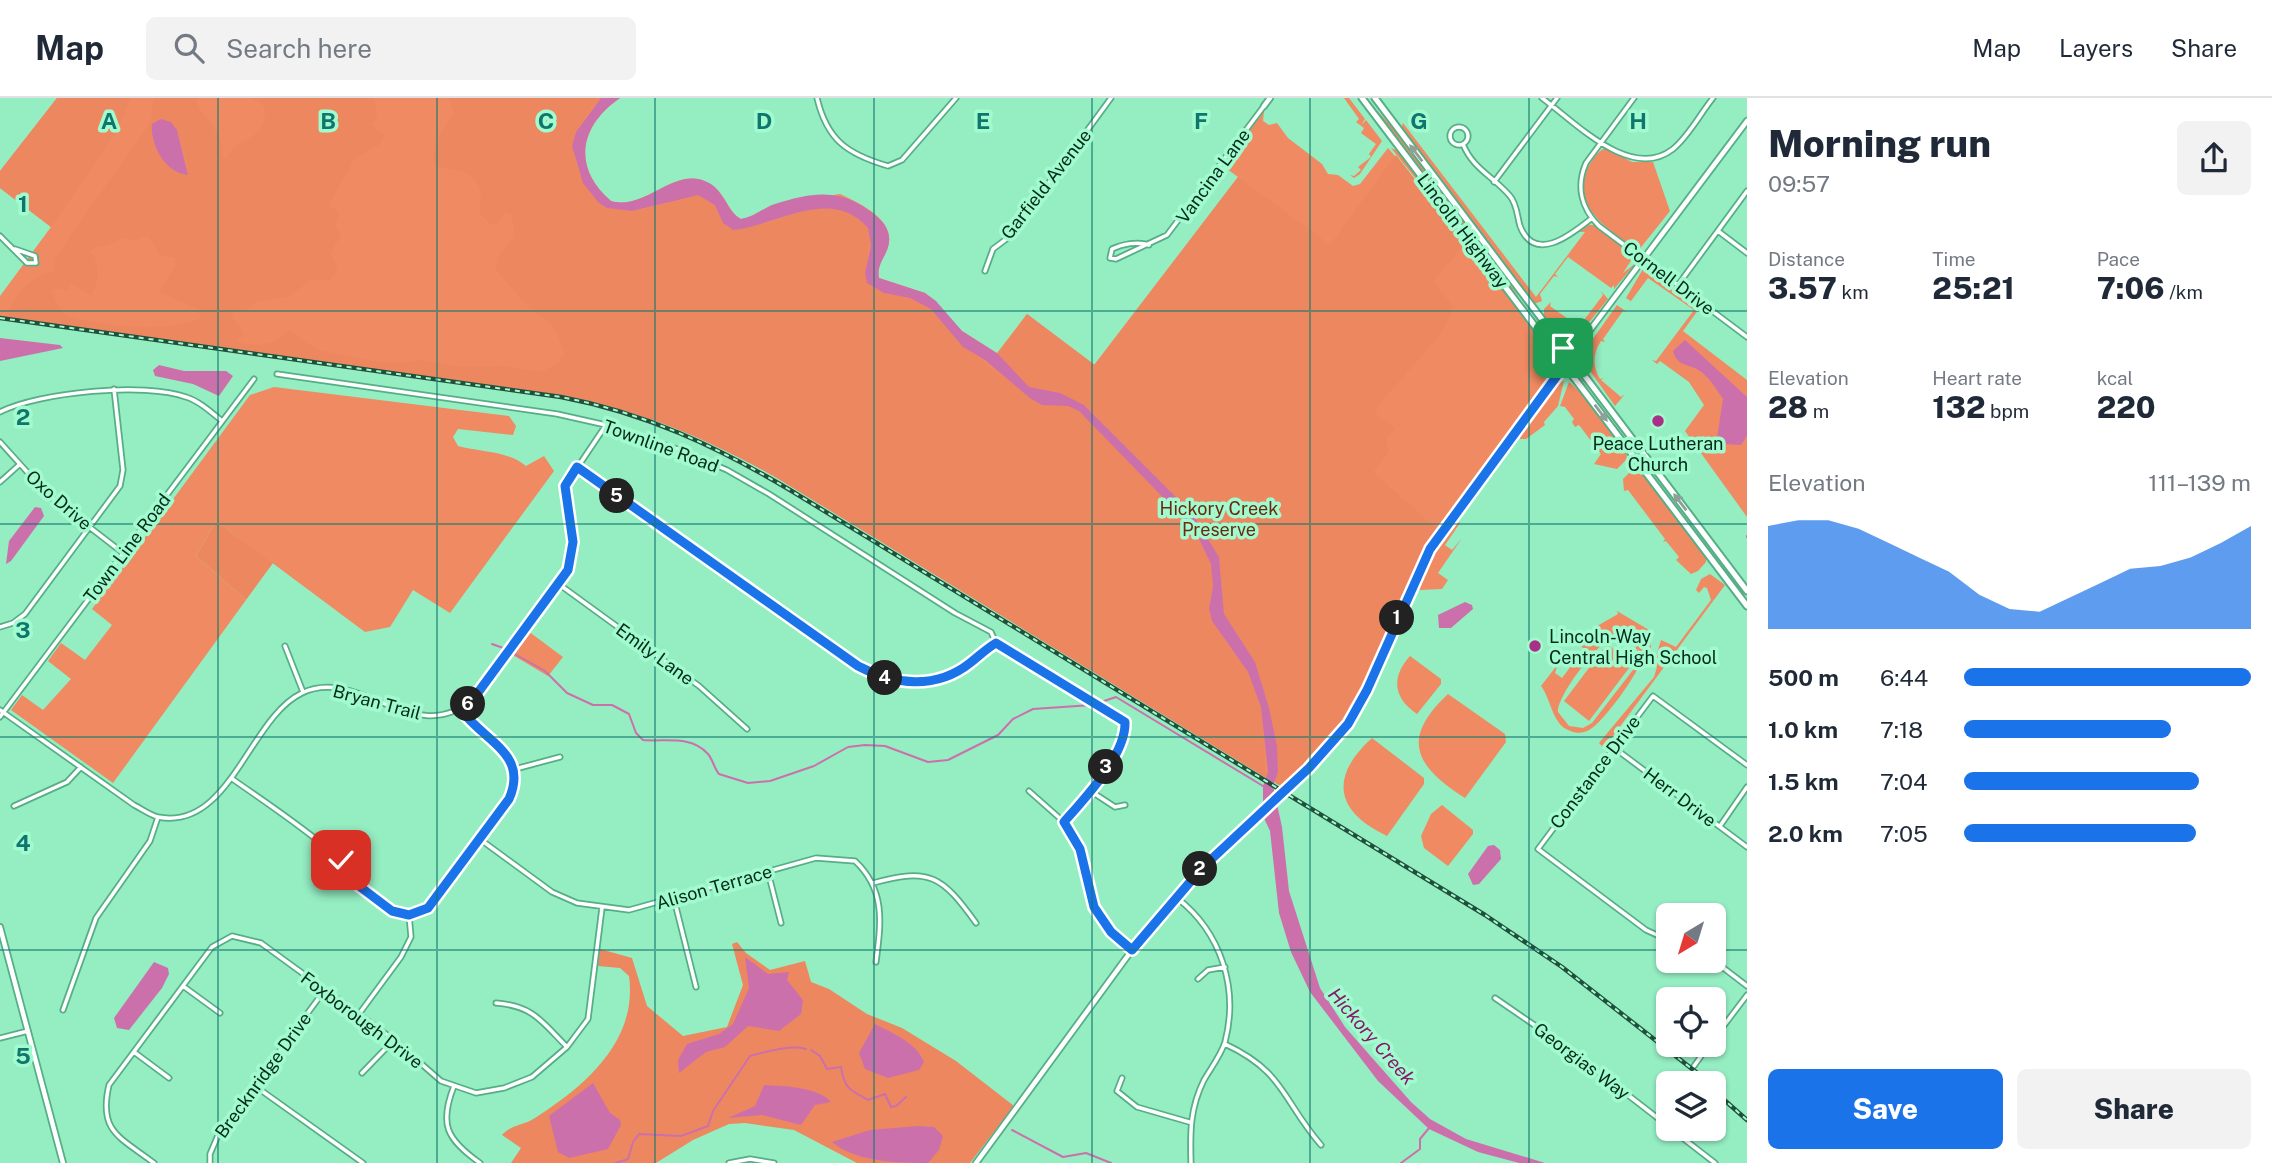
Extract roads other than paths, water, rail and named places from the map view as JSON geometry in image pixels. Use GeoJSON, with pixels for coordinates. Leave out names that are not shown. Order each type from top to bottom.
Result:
{"type":"FeatureCollection","features":[{"type":"Feature","properties":{"kind":"main road","name":"Lincoln Highway"},"geometry":{"type":"LineString","coordinates":[[1362,98],[1747,606]]}},
{"type":"Feature","properties":{"kind":"main road","name":"Lincoln Highway"},"geometry":{"type":"LineString","coordinates":[[1375,98],[1747,591]]}},
{"type":"Feature","properties":{"kind":"street"},"geometry":{"type":"LineString","coordinates":[[817,98],[829,134],[839,143],[888,166],[902,160],[957,98]]}},
{"type":"Feature","properties":{"kind":"street","name":"Garfield Avenue"},"geometry":{"type":"LineString","coordinates":[[985,271],[993,249],[1009,237],[1111,98]]}},
{"type":"Feature","properties":{"kind":"street","name":"Vancina Lane"},"geometry":{"type":"LineString","coordinates":[[1149,245],[1143,243],[1117,246],[1112,249],[1110,258],[1116,259],[1149,245],[1173,230],[1270,98]]}},
{"type":"Feature","properties":{"kind":"street"},"geometry":{"type":"LineString","coordinates":[[1542,98],[1602,142],[1633,159],[1661,156],[1677,145],[1713,98]]}},
{"type":"Feature","properties":{"kind":"street"},"geometry":{"type":"LineString","coordinates":[[1494,182],[1557,98]]}},
{"type":"Feature","properties":{"kind":"street"},"geometry":{"type":"LineString","coordinates":[[1463,144],[1468,133],[1462,127],[1456,127],[1451,131],[1451,140],[1463,144],[1473,163],[1511,196],[1524,234],[1540,244],[1558,243],[1592,218],[1582,197],[1581,175],[1634,98]]}},
{"type":"Feature","properties":{"kind":"street"},"geometry":{"type":"LineString","coordinates":[[976,1163],[1132,950],[1202,868],[1320,756],[1348,724],[1367,690],[1430,549],[1747,121]]}},
{"type":"Feature","properties":{"kind":"street"},"geometry":{"type":"LineString","coordinates":[[1678,285],[1747,191]]}},
{"type":"Feature","properties":{"kind":"street","name":"Cornell Drive"},"geometry":{"type":"LineString","coordinates":[[1592,218],[1747,337]]}},
{"type":"Feature","properties":{"kind":"street"},"geometry":{"type":"LineString","coordinates":[[1717,231],[1747,253]]}},
{"type":"Feature","properties":{"kind":"street"},"geometry":{"type":"LineString","coordinates":[[0,236],[27,263],[36,263],[35,256],[15,249]]}},
{"type":"Feature","properties":{"kind":"street","name":"Townline Road"},"geometry":{"type":"LineString","coordinates":[[278,373],[557,414],[606,425],[683,451],[727,470],[955,613],[991,632],[996,643],[1125,722],[1125,737],[1092,792]]}},
{"type":"Feature","properties":{"kind":"street","name":"Town Line Road"},"geometry":{"type":"LineString","coordinates":[[1,713],[254,379]]}},
{"type":"Feature","properties":{"kind":"street"},"geometry":{"type":"LineString","coordinates":[[0,412],[23,403],[114,389],[143,389],[188,397],[222,421]]}},
{"type":"Feature","properties":{"kind":"street"},"geometry":{"type":"LineString","coordinates":[[0,627],[13,623],[25,614],[122,480],[114,389]]}},
{"type":"Feature","properties":{"kind":"street"},"geometry":{"type":"LineString","coordinates":[[231,778],[332,852],[367,893],[392,911],[409,915],[428,908],[481,840],[509,799],[516,782],[515,769],[500,747],[482,734],[461,710],[474,698],[559,585],[573,556],[565,486],[606,425]]}},
{"type":"Feature","properties":{"kind":"street","name":"Oxo Drive"},"geometry":{"type":"LineString","coordinates":[[0,442],[48,495],[123,553]]}},
{"type":"Feature","properties":{"kind":"street"},"geometry":{"type":"LineString","coordinates":[[0,482],[19,465]]}},
{"type":"Feature","properties":{"kind":"street"},"geometry":{"type":"LineString","coordinates":[[577,467],[858,666],[879,677],[912,684],[939,678],[968,665],[996,643]]}},
{"type":"Feature","properties":{"kind":"street","name":"Emily Lane"},"geometry":{"type":"LineString","coordinates":[[559,585],[699,686],[747,729]]}},
{"type":"Feature","properties":{"kind":"street"},"geometry":{"type":"LineString","coordinates":[[1,713],[134,805],[158,817],[179,817],[209,804],[272,720],[303,692],[285,646]]}},
{"type":"Feature","properties":{"kind":"street","name":"Bryan Trail"},"geometry":{"type":"LineString","coordinates":[[303,692],[324,688],[345,691],[424,716],[444,716],[461,710]]}},
{"type":"Feature","properties":{"kind":"street","name":"Constance Drive"},"geometry":{"type":"LineString","coordinates":[[1656,935],[1646,930],[1538,849],[1612,747],[1653,696],[1747,765]]}},
{"type":"Feature","properties":{"kind":"street","name":"Herr Drive"},"geometry":{"type":"LineString","coordinates":[[1612,747],[1747,847]]}},
{"type":"Feature","properties":{"kind":"street"},"geometry":{"type":"LineString","coordinates":[[515,769],[560,757]]}},
{"type":"Feature","properties":{"kind":"street"},"geometry":{"type":"LineString","coordinates":[[13,806],[67,782],[81,767]]}},
{"type":"Feature","properties":{"kind":"street"},"geometry":{"type":"LineString","coordinates":[[1720,826],[1747,787]]}},
{"type":"Feature","properties":{"kind":"street"},"geometry":{"type":"LineString","coordinates":[[1030,791],[1064,822],[1080,849],[1094,907],[1111,932],[1132,950]]}},
{"type":"Feature","properties":{"kind":"street"},"geometry":{"type":"LineString","coordinates":[[1064,822],[1092,792],[1115,807],[1125,805]]}},
{"type":"Feature","properties":{"kind":"street"},"geometry":{"type":"LineString","coordinates":[[63,1010],[96,918],[150,841],[158,817]]}},
{"type":"Feature","properties":{"kind":"street","name":"Alison Terrace"},"geometry":{"type":"LineString","coordinates":[[481,840],[552,891],[576,903],[602,908],[629,910],[816,858],[836,857],[855,861],[873,883]]}},
{"type":"Feature","properties":{"kind":"street"},"geometry":{"type":"LineString","coordinates":[[768,872],[781,923]]}},
{"type":"Feature","properties":{"kind":"street"},"geometry":{"type":"LineString","coordinates":[[876,962],[882,916],[873,883],[910,873],[922,874],[941,883],[959,900],[976,923]]}},
{"type":"Feature","properties":{"kind":"street"},"geometry":{"type":"LineString","coordinates":[[1177,898],[1208,928],[1225,967],[1228,1018],[1225,1044],[1203,1082],[1189,1122],[1191,1163]]}},
{"type":"Feature","properties":{"kind":"street"},"geometry":{"type":"LineString","coordinates":[[674,899],[696,987]]}},
{"type":"Feature","properties":{"kind":"street","name":"Foxborough Drive"},"geometry":{"type":"LineString","coordinates":[[154,1163],[111,1130],[106,1121],[104,1106],[109,1085],[212,947],[232,936],[261,943],[394,1040],[441,1081],[476,1093],[504,1088],[532,1077],[567,1047],[588,1019],[602,908]]}},
{"type":"Feature","properties":{"kind":"street"},"geometry":{"type":"LineString","coordinates":[[359,1014],[401,957],[411,937],[409,915]]}},
{"type":"Feature","properties":{"kind":"street"},"geometry":{"type":"LineString","coordinates":[[0,927],[64,1163]]}},
{"type":"Feature","properties":{"kind":"street"},"geometry":{"type":"LineString","coordinates":[[1198,979],[1208,970],[1225,967]]}},
{"type":"Feature","properties":{"kind":"street"},"geometry":{"type":"LineString","coordinates":[[1726,970],[1747,986]]}},
{"type":"Feature","properties":{"kind":"street"},"geometry":{"type":"LineString","coordinates":[[183,986],[220,1013]]}},
{"type":"Feature","properties":{"kind":"street","name":"Brecknridge Drive"},"geometry":{"type":"LineString","coordinates":[[210,1163],[210,1154],[219,1133],[324,991]]}},
{"type":"Feature","properties":{"kind":"street"},"geometry":{"type":"LineString","coordinates":[[1726,1023],[1747,995]]}},
{"type":"Feature","properties":{"kind":"street","name":"Georgias Way"},"geometry":{"type":"LineString","coordinates":[[1495,998],[1562,1044],[1656,1118]]}},
{"type":"Feature","properties":{"kind":"street"},"geometry":{"type":"LineString","coordinates":[[496,1003],[518,1004],[536,1013],[567,1047]]}},
{"type":"Feature","properties":{"kind":"street"},"geometry":{"type":"LineString","coordinates":[[0,1038],[28,1031]]}},
{"type":"Feature","properties":{"kind":"street"},"geometry":{"type":"LineString","coordinates":[[362,1073],[394,1040]]}},
{"type":"Feature","properties":{"kind":"street"},"geometry":{"type":"LineString","coordinates":[[1225,1044],[1254,1060],[1281,1084],[1321,1145]]}},
{"type":"Feature","properties":{"kind":"street"},"geometry":{"type":"LineString","coordinates":[[134,1052],[169,1077]]}},
{"type":"Feature","properties":{"kind":"street"},"geometry":{"type":"LineString","coordinates":[[1693,1066],[1700,1057]]}},
{"type":"Feature","properties":{"kind":"street"},"geometry":{"type":"LineString","coordinates":[[1122,1078],[1117,1091],[1137,1107],[1189,1122]]}},
{"type":"Feature","properties":{"kind":"street"},"geometry":{"type":"LineString","coordinates":[[255,1086],[363,1163]]}},
{"type":"Feature","properties":{"kind":"street"},"geometry":{"type":"LineString","coordinates":[[454,1086],[444,1118],[450,1135],[463,1151],[480,1163]]}},
{"type":"Feature","properties":{"kind":"street","name":"Georgias Way"},"geometry":{"type":"LineString","coordinates":[[1686,1141],[1715,1163]]}},
{"type":"Feature","properties":{"kind":"street"},"geometry":{"type":"LineString","coordinates":[[729,1163],[750,1159],[774,1163]]}},
{"type":"Feature","properties":{"kind":"waterway"},"geometry":{"type":"LineString","coordinates":[[492,644],[506,649]]}},
{"type":"Feature","properties":{"kind":"waterway"},"geometry":{"type":"LineString","coordinates":[[513,653],[545,671],[567,693],[593,705],[612,705],[629,714],[636,733],[643,740],[694,744],[708,754],[719,774],[748,783],[770,781],[814,766],[848,747],[865,745],[885,746],[928,762],[948,760],[998,735],[1013,719],[1033,709],[1092,705]]}},
{"type":"Feature","properties":{"kind":"waterway"},"geometry":{"type":"LineString","coordinates":[[1098,703],[1116,697],[1263,786]]}},
{"type":"Feature","properties":{"kind":"waterway"},"geometry":{"type":"LineString","coordinates":[[616,1163],[628,1159],[633,1142],[639,1134],[681,1136],[708,1126],[713,1111],[750,1056],[786,1048],[806,1049]]}},
{"type":"Feature","properties":{"kind":"waterway"},"geometry":{"type":"LineString","coordinates":[[811,1050],[820,1056],[827,1069],[841,1067],[849,1088],[868,1100],[885,1094],[891,1107],[906,1097]]}},
{"type":"Feature","properties":{"kind":"waterway"},"geometry":{"type":"LineString","coordinates":[[1401,1163],[1420,1149],[1420,1139],[1429,1128]]}},
{"type":"Feature","properties":{"kind":"waterway"},"geometry":{"type":"LineString","coordinates":[[1012,1130],[1063,1157],[1086,1153],[1111,1163]]}},
{"type":"Feature","properties":{"kind":"railway"},"geometry":{"type":"LineString","coordinates":[[0,318],[561,397],[622,412],[707,445],[790,490],[1485,915],[1562,967],[1695,1071]]}},
{"type":"Feature","properties":{"kind":"railway"},"geometry":{"type":"LineString","coordinates":[[1726,1101],[1747,1120]]}},
{"type":"Feature","properties":{"kind":"place","name":"Peace Lutheran Church"},"geometry":{"type":"Point","coordinates":[1658,421]}},
{"type":"Feature","properties":{"kind":"place","name":"Lincoln-Way Central High School"},"geometry":{"type":"Point","coordinates":[1535,646]}},
{"type":"Feature","properties":{"kind":"park label","name":"Hickory Creek Preserve"},"geometry":{"type":"Point","coordinates":[1219,518]}},
{"type":"Feature","properties":{"kind":"water label","name":"Hickory Creek"},"geometry":{"type":"Point","coordinates":[1372,1036]}}]}
